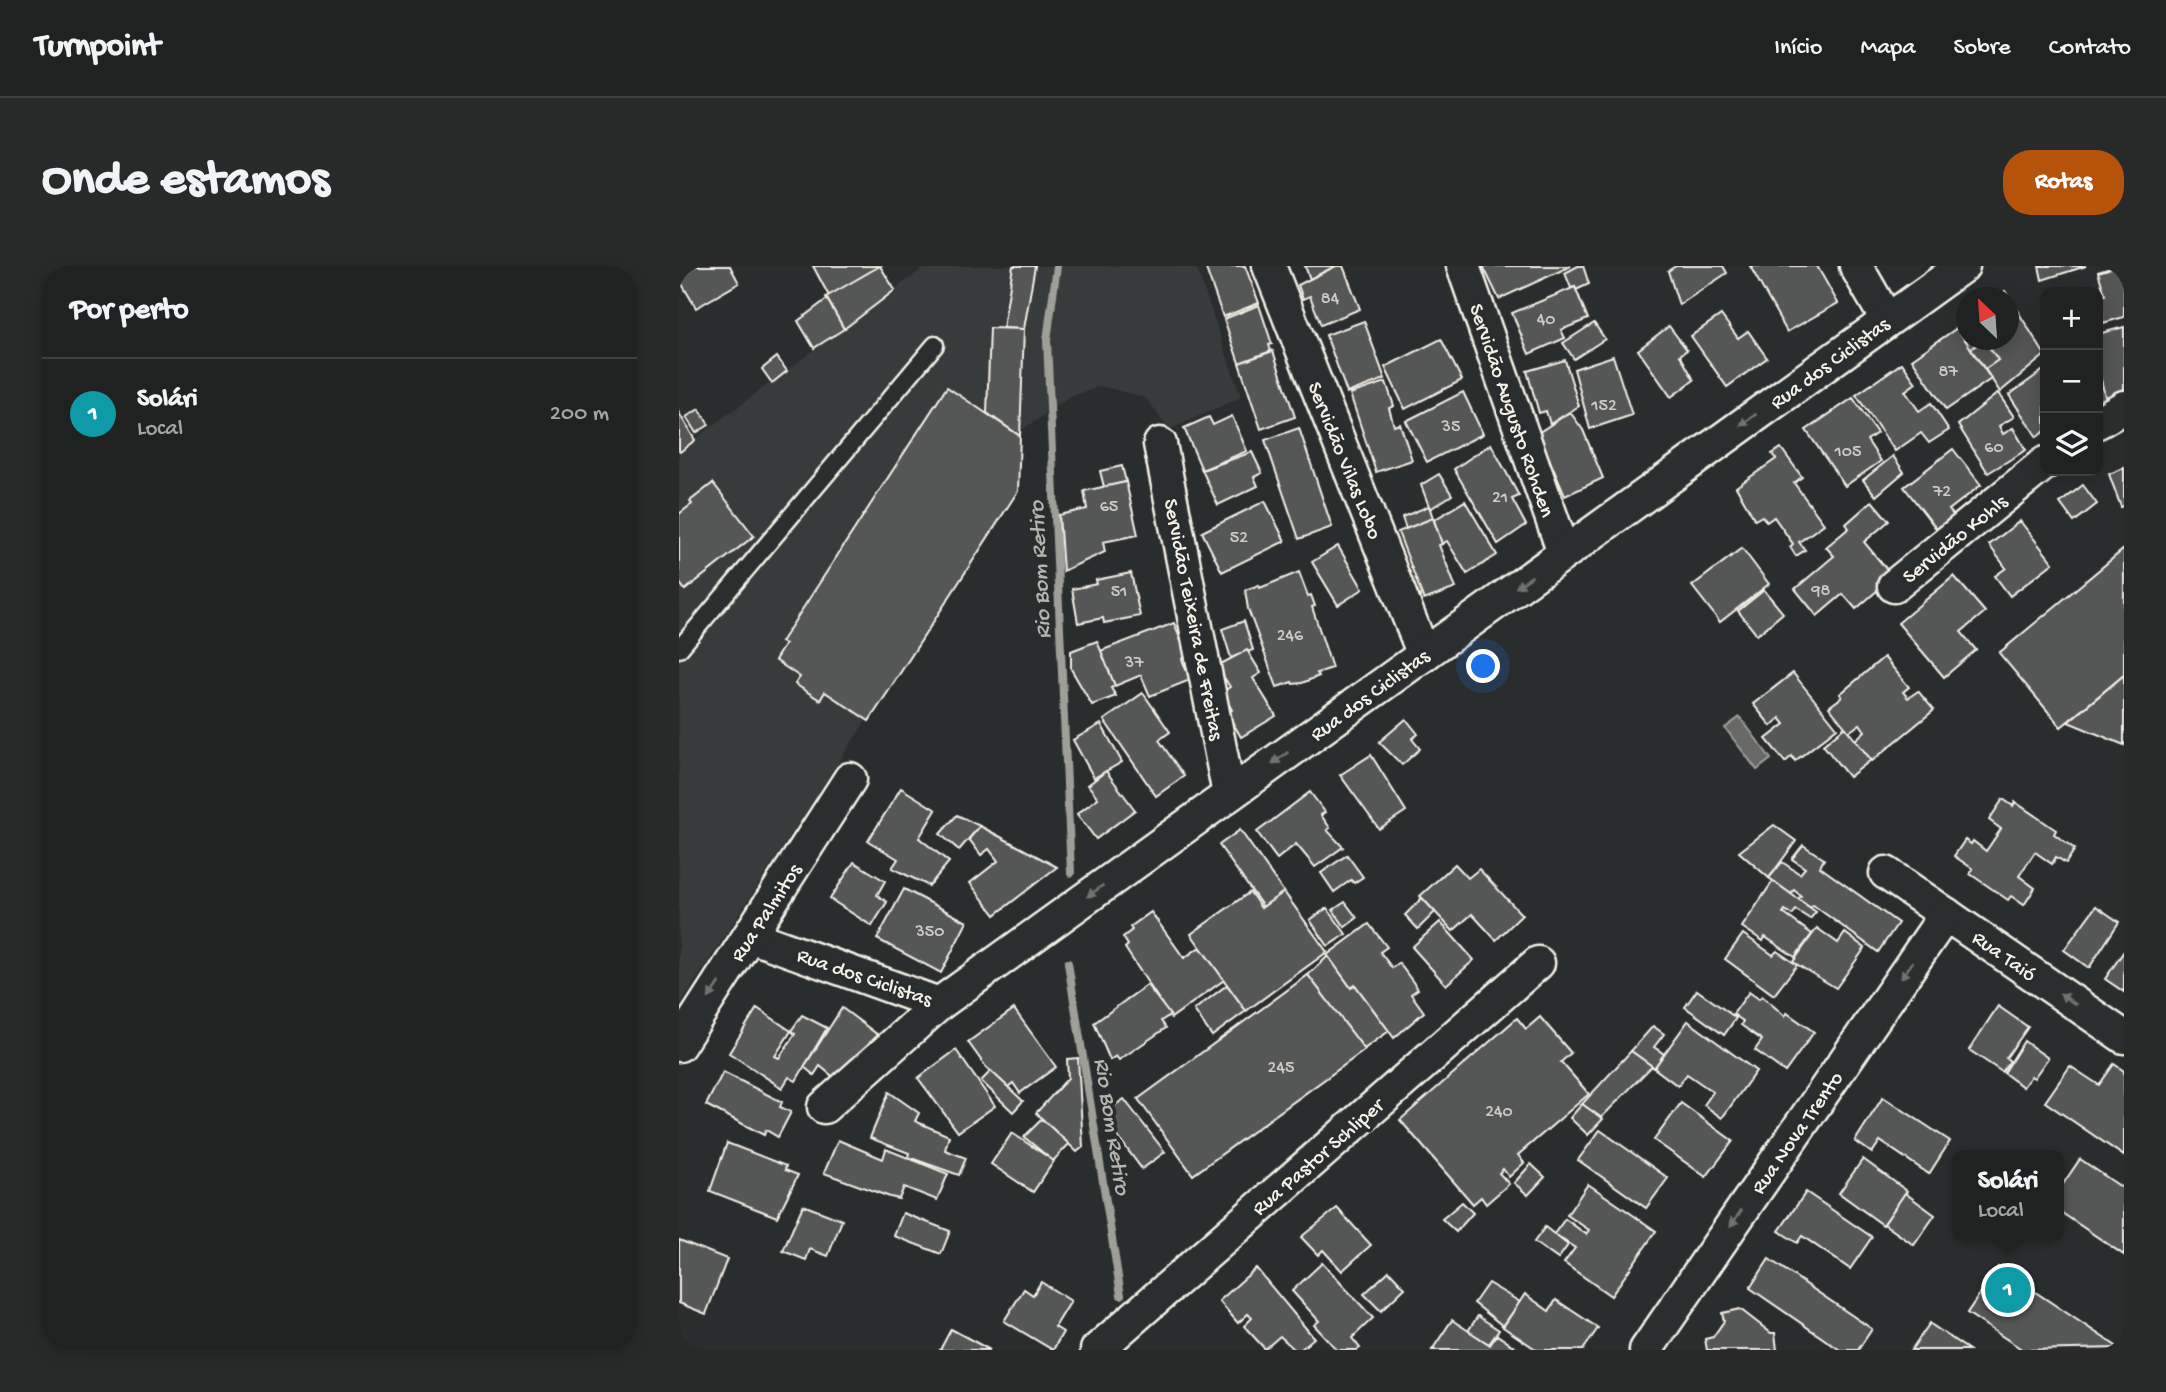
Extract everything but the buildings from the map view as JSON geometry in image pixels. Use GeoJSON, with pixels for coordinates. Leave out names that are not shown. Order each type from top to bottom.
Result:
{"type":"FeatureCollection","features":[{"type":"Feature","properties":{"kind":"street","name":"Servidão Vilas Lobo"},"geometry":{"type":"LineString","coordinates":[[1269,266],[1424,655]]}},
{"type":"Feature","properties":{"kind":"street","name":"Servidão Augusto Rohden"},"geometry":{"type":"LineString","coordinates":[[1463,266],[1564,554]]}},
{"type":"Feature","properties":{"kind":"street"},"geometry":{"type":"LineString","coordinates":[[1856,266],[1887,320]]}},
{"type":"Feature","properties":{"kind":"street","name":"Rua dos Ciclistas"},"geometry":{"type":"LineString","coordinates":[[750,936],[939,1004],[1963,266]]}},
{"type":"Feature","properties":{"kind":"street"},"geometry":{"type":"LineString","coordinates":[[2103,419],[2124,407]]}},
{"type":"Feature","properties":{"kind":"street","name":"Servidão Teixeira de Freitas"},"geometry":{"type":"LineString","coordinates":[[1160,444],[1229,794]]}},
{"type":"Feature","properties":{"kind":"street","name":"Servidão Kohls"},"geometry":{"type":"LineString","coordinates":[[1894,586],[2040,467]]}},
{"type":"Feature","properties":{"kind":"street","name":"Rua Palmitos"},"geometry":{"type":"LineString","coordinates":[[679,1045],[851,779]]}},
{"type":"Feature","properties":{"kind":"street","name":"Rua Taió"},"geometry":{"type":"LineString","coordinates":[[1886,873],[2124,1037]]}},
{"type":"Feature","properties":{"kind":"street","name":"Rua Nova Trento"},"geometry":{"type":"LineString","coordinates":[[1646,1350],[1945,914]]}},
{"type":"Feature","properties":{"kind":"street","name":"Rua Pastor Schliper"},"geometry":{"type":"LineString","coordinates":[[1097,1350],[1538,963]]}},
{"type":"Feature","properties":{"kind":"street"},"geometry":{"type":"LineString","coordinates":[[824,1107],[939,1004]]}},
{"type":"Feature","properties":{"kind":"lane"},"geometry":{"type":"LineString","coordinates":[[679,649],[935,345]]}},
{"type":"Feature","properties":{"kind":"shaded area"},"geometry":{"type":"Polygon","coordinates":[[[926,266],[1196,266],[1241,397],[1169,430],[1146,398],[1101,386],[1070,397],[1019,432],[1017,490],[679,1006],[679,451],[926,266]]]}},
{"type":"Feature","properties":{"kind":"shaded area"},"geometry":{"type":"Polygon","coordinates":[[[1740,717],[1771,759],[1757,770],[1725,728],[1740,717]]]}},
{"type":"Feature","properties":{"kind":"waterway","name":"Rio Bom Retiro"},"geometry":{"type":"LineString","coordinates":[[1057,266],[1047,340],[1071,873]]}},
{"type":"Feature","properties":{"kind":"waterway","name":"Rio Bom Retiro"},"geometry":{"type":"LineString","coordinates":[[1068,963],[1121,1295]]}},
{"type":"Feature","properties":{"kind":"place","name":"Solári"},"geometry":{"type":"Point","coordinates":[2008,1290]}}]}
